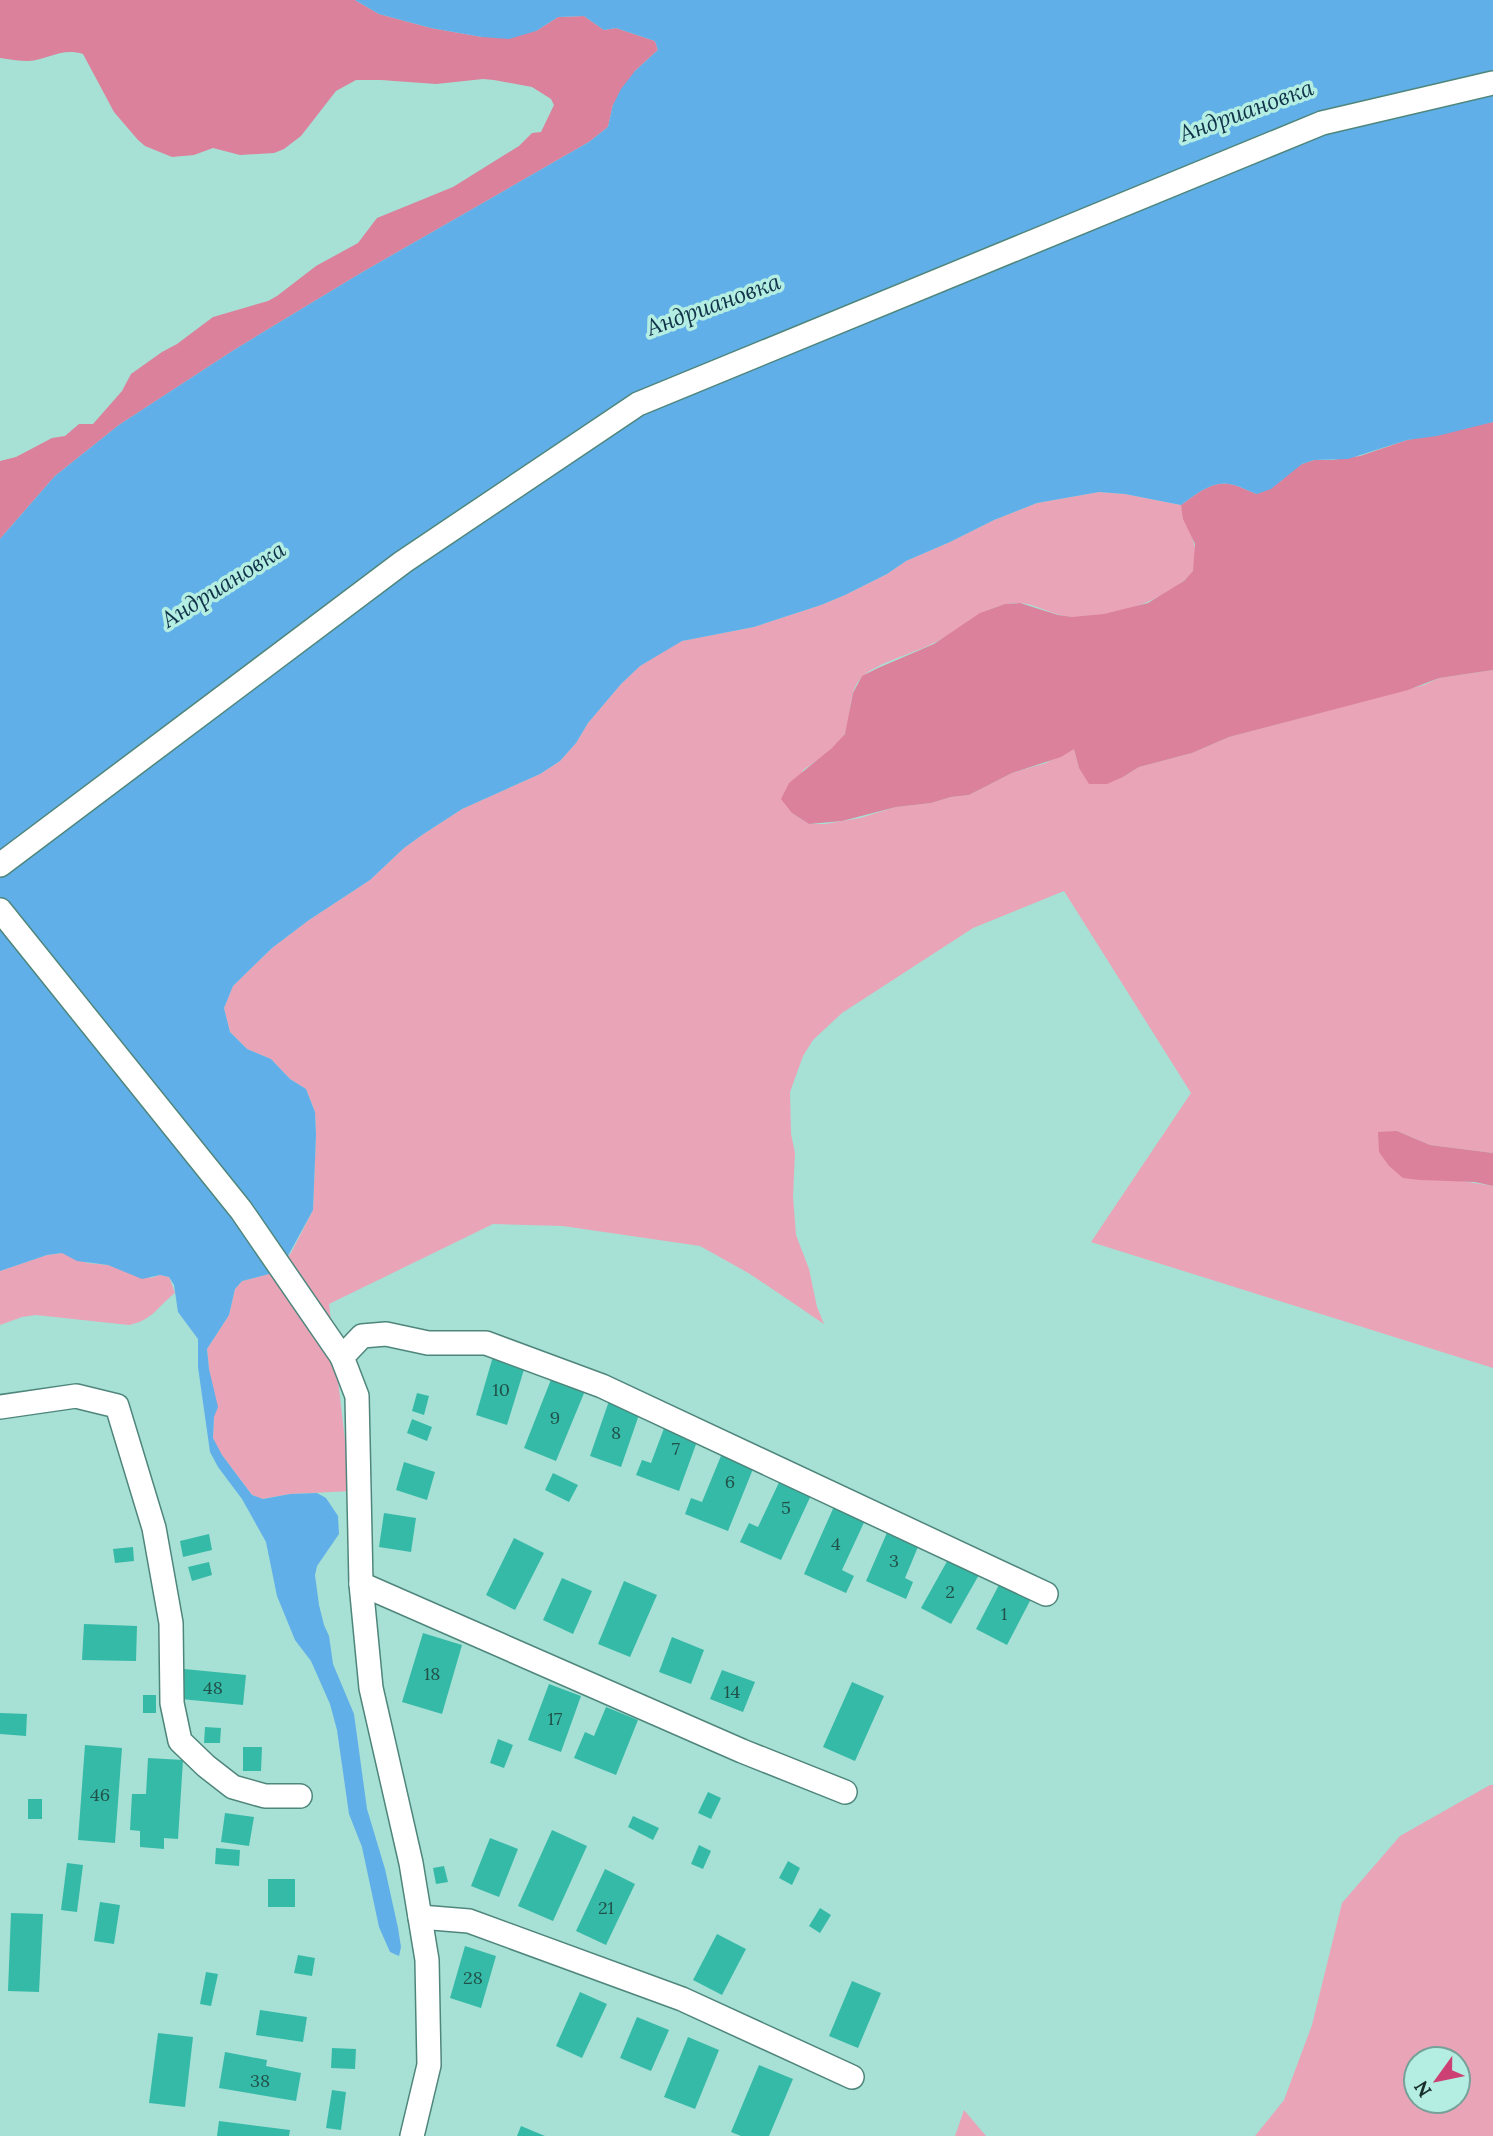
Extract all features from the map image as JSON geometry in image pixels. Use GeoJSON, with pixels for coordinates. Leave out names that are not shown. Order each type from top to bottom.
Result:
{"type":"FeatureCollection","features":[{"type":"Feature","properties":{"kind":"street"},"geometry":{"type":"LineString","coordinates":[[0,865],[403,562],[638,404],[1322,123],[1493,83]]}},
{"type":"Feature","properties":{"kind":"street"},"geometry":{"type":"LineString","coordinates":[[0,910],[241,1210],[342,1357],[357,1396],[361,1584],[371,1688],[411,1863],[427,1960],[429,2065],[412,2136]]}},
{"type":"Feature","properties":{"kind":"street"},"geometry":{"type":"LineString","coordinates":[[342,1357],[362,1336],[386,1334],[428,1343],[486,1343],[602,1386],[1046,1594]]}},
{"type":"Feature","properties":{"kind":"street"},"geometry":{"type":"LineString","coordinates":[[0,1407],[76,1396],[117,1406],[154,1528],[171,1623],[172,1703],[180,1741],[233,1787],[265,1796],[300,1796]]}},
{"type":"Feature","properties":{"kind":"street"},"geometry":{"type":"LineString","coordinates":[[361,1584],[742,1751],[845,1792]]}},
{"type":"Feature","properties":{"kind":"street"},"geometry":{"type":"LineString","coordinates":[[420,1917],[469,1921],[682,1999],[852,2077]]}},
{"type":"Feature","properties":{"kind":"shaded area"},"geometry":{"type":"Polygon","coordinates":[[[0,0],[355,0],[379,14],[431,28],[482,37],[536,31],[558,17],[584,16],[604,30],[616,28],[655,41],[658,50],[635,71],[613,105],[608,127],[589,142],[361,273],[234,350],[119,425],[55,476],[0,539],[0,461],[16,457],[52,438],[65,436],[79,424],[93,424],[122,391],[131,374],[162,352],[213,317],[277,296],[316,266],[358,243],[377,218],[453,187],[519,146],[532,133],[541,132],[554,105],[551,99],[532,87],[494,80],[436,84],[356,80],[336,91],[301,136],[284,149],[274,153],[240,155],[213,148],[194,155],[172,157],[145,146],[138,140],[114,112],[83,54],[68,52],[28,61],[0,58],[0,0]]]}},
{"type":"Feature","properties":{"kind":"shaded area"},"geometry":{"type":"Polygon","coordinates":[[[1493,422],[1493,670],[1439,678],[1408,690],[1229,737],[1192,753],[1139,767],[1107,784],[1089,784],[1079,768],[1074,749],[1061,757],[1012,773],[969,795],[896,807],[842,821],[809,824],[792,813],[781,799],[789,783],[845,734],[853,693],[862,676],[934,644],[980,613],[1005,604],[1020,603],[1072,617],[1104,614],[1148,603],[1184,581],[1193,571],[1195,544],[1183,519],[1181,505],[1204,490],[1229,484],[1257,494],[1281,481],[1302,464],[1314,460],[1360,456],[1407,440],[1493,422]]]}},
{"type":"Feature","properties":{"kind":"shaded area"},"geometry":{"type":"Polygon","coordinates":[[[1099,492],[1181,505],[1195,546],[1196,563],[1190,575],[1177,586],[1153,599],[1114,613],[1072,617],[1022,603],[1003,605],[982,614],[930,645],[869,672],[858,681],[855,688],[846,731],[839,742],[803,770],[792,813],[809,824],[825,824],[860,818],[896,807],[969,795],[1012,773],[1046,763],[1074,748],[1079,768],[1123,777],[1139,767],[1192,753],[1229,737],[1424,685],[1439,678],[1493,670],[1493,1153],[1430,1145],[1397,1131],[1420,1180],[1456,1180],[1493,1186],[1493,1368],[1091,1242],[1191,1093],[1064,891],[973,928],[842,1013],[813,1040],[803,1056],[790,1092],[791,1134],[795,1153],[793,1196],[796,1235],[809,1269],[817,1307],[824,1324],[750,1274],[700,1246],[563,1226],[493,1224],[329,1304],[351,1491],[290,1494],[262,1499],[252,1495],[216,1447],[213,1438],[214,1416],[207,1349],[229,1315],[235,1289],[242,1281],[273,1273],[291,1253],[313,1210],[316,1135],[315,1112],[306,1089],[290,1079],[271,1059],[247,1049],[230,1032],[224,1008],[233,986],[272,948],[370,880],[422,835],[462,809],[540,774],[560,761],[621,684],[640,666],[682,641],[754,627],[821,605],[994,520],[1037,503],[1099,492]]]}},
{"type":"Feature","properties":{"kind":"shaded area"},"geometry":{"type":"Polygon","coordinates":[[[1397,1131],[1430,1145],[1493,1153],[1493,1186],[1475,1182],[1403,1178],[1389,1166],[1379,1152],[1378,1132],[1397,1131]]]}},
{"type":"Feature","properties":{"kind":"shaded area"},"geometry":{"type":"Polygon","coordinates":[[[62,1253],[87,1263],[108,1265],[151,1278],[160,1275],[169,1277],[175,1293],[149,1316],[129,1325],[36,1315],[0,1325],[0,1271],[47,1255],[62,1253]]]}},
{"type":"Feature","properties":{"kind":"shaded area"},"geometry":{"type":"Polygon","coordinates":[[[1493,1785],[1493,2136],[1255,2136],[1284,2100],[1312,2025],[1342,1903],[1400,1836],[1493,1785]]]}},
{"type":"Feature","properties":{"kind":"shaded area"},"geometry":{"type":"Polygon","coordinates":[[[964,2110],[986,2136],[955,2136],[964,2110]]]}},
{"type":"Feature","properties":{"kind":"water","name":"Андриановка"},"geometry":{"type":"Polygon","coordinates":[[[355,0],[1493,0],[1493,422],[1437,436],[1407,440],[1348,459],[1314,460],[1302,464],[1271,489],[1257,494],[1222,484],[1204,490],[1181,505],[1099,492],[1037,503],[906,561],[887,574],[821,605],[754,627],[682,641],[640,666],[621,684],[560,761],[540,774],[462,809],[422,835],[370,880],[272,948],[233,986],[224,1008],[230,1032],[247,1049],[271,1059],[290,1079],[306,1089],[315,1112],[313,1210],[282,1267],[273,1273],[242,1281],[235,1289],[229,1315],[207,1349],[218,1407],[214,1417],[213,1438],[222,1455],[252,1495],[263,1499],[317,1493],[326,1498],[338,1516],[339,1534],[317,1566],[315,1575],[319,1605],[329,1636],[333,1664],[354,1714],[367,1809],[385,1869],[398,1928],[401,1947],[399,1956],[390,1952],[379,1927],[362,1847],[349,1814],[337,1730],[330,1704],[311,1661],[295,1640],[277,1596],[266,1542],[242,1499],[210,1452],[198,1367],[198,1339],[178,1312],[174,1285],[169,1277],[160,1275],[142,1279],[108,1265],[77,1261],[62,1253],[47,1255],[0,1271],[0,539],[55,476],[119,425],[234,350],[361,273],[589,142],[608,127],[613,105],[621,89],[635,71],[658,50],[655,41],[616,28],[604,30],[584,16],[558,17],[536,31],[509,39],[431,28],[379,14],[355,0]]]}},
{"type":"Feature","properties":{"kind":"building"},"geometry":{"type":"Polygon","coordinates":[[[494,1353],[526,1363],[507,1425],[476,1415],[494,1353]]]}},
{"type":"Feature","properties":{"kind":"building"},"geometry":{"type":"Polygon","coordinates":[[[554,1372],[587,1386],[556,1461],[524,1448],[554,1372]]]}},
{"type":"Feature","properties":{"kind":"building"},"geometry":{"type":"Polygon","coordinates":[[[417,1393],[429,1396],[424,1415],[412,1411],[417,1393]]]}},
{"type":"Feature","properties":{"kind":"building"},"geometry":{"type":"Polygon","coordinates":[[[610,1398],[641,1409],[621,1467],[590,1456],[610,1398]]]}},
{"type":"Feature","properties":{"kind":"building"},"geometry":{"type":"Polygon","coordinates":[[[412,1419],[432,1427],[427,1441],[407,1433],[412,1419]]]}},
{"type":"Feature","properties":{"kind":"building"},"geometry":{"type":"Polygon","coordinates":[[[666,1423],[699,1436],[679,1491],[636,1475],[642,1460],[651,1463],[666,1423]]]}},
{"type":"Feature","properties":{"kind":"building"},"geometry":{"type":"Polygon","coordinates":[[[723,1451],[755,1464],[728,1531],[685,1514],[691,1498],[702,1502],[723,1451]]]}},
{"type":"Feature","properties":{"kind":"building"},"geometry":{"type":"Polygon","coordinates":[[[404,1462],[435,1472],[427,1500],[396,1490],[404,1462]]]}},
{"type":"Feature","properties":{"kind":"building"},"geometry":{"type":"Polygon","coordinates":[[[553,1473],[578,1485],[569,1502],[545,1490],[553,1473]]]}},
{"type":"Feature","properties":{"kind":"building"},"geometry":{"type":"Polygon","coordinates":[[[782,1476],[813,1491],[781,1560],[740,1542],[749,1523],[758,1527],[782,1476]]]}},
{"type":"Feature","properties":{"kind":"building"},"geometry":{"type":"Polygon","coordinates":[[[836,1502],[867,1516],[842,1570],[854,1576],[846,1593],[804,1574],[836,1502]]]}},
{"type":"Feature","properties":{"kind":"building"},"geometry":{"type":"Polygon","coordinates":[[[384,1513],[416,1518],[411,1552],[379,1547],[384,1513]]]}},
{"type":"Feature","properties":{"kind":"building"},"geometry":{"type":"Polygon","coordinates":[[[889,1528],[920,1542],[905,1578],[913,1582],[906,1599],[866,1581],[889,1528]]]}},
{"type":"Feature","properties":{"kind":"building"},"geometry":{"type":"Polygon","coordinates":[[[209,1534],[212,1550],[183,1557],[180,1541],[209,1534]]]}},
{"type":"Feature","properties":{"kind":"building"},"geometry":{"type":"Polygon","coordinates":[[[514,1538],[544,1553],[515,1610],[486,1595],[514,1538]]]}},
{"type":"Feature","properties":{"kind":"building"},"geometry":{"type":"Polygon","coordinates":[[[133,1547],[134,1561],[115,1563],[113,1549],[133,1547]]]}},
{"type":"Feature","properties":{"kind":"building"},"geometry":{"type":"Polygon","coordinates":[[[950,1556],[980,1573],[951,1624],[921,1608],[950,1556]]]}},
{"type":"Feature","properties":{"kind":"building"},"geometry":{"type":"Polygon","coordinates":[[[209,1562],[212,1575],[192,1581],[188,1567],[209,1562]]]}},
{"type":"Feature","properties":{"kind":"building"},"geometry":{"type":"Polygon","coordinates":[[[562,1578],[592,1591],[573,1634],[543,1620],[562,1578]]]}},
{"type":"Feature","properties":{"kind":"building"},"geometry":{"type":"Polygon","coordinates":[[[624,1581],[657,1595],[630,1657],[598,1644],[624,1581]]]}},
{"type":"Feature","properties":{"kind":"building"},"geometry":{"type":"Polygon","coordinates":[[[1001,1581],[1032,1597],[1007,1645],[976,1629],[1001,1581]]]}},
{"type":"Feature","properties":{"kind":"building"},"geometry":{"type":"Polygon","coordinates":[[[84,1624],[137,1626],[136,1661],[82,1660],[84,1624]]]}},
{"type":"Feature","properties":{"kind":"building"},"geometry":{"type":"Polygon","coordinates":[[[423,1633],[462,1645],[442,1714],[402,1702],[423,1633]]]}},
{"type":"Feature","properties":{"kind":"building"},"geometry":{"type":"Polygon","coordinates":[[[672,1637],[704,1650],[691,1684],[659,1672],[672,1637]]]}},
{"type":"Feature","properties":{"kind":"building"},"geometry":{"type":"Polygon","coordinates":[[[184,1669],[246,1675],[243,1705],[181,1699],[184,1669]]]}},
{"type":"Feature","properties":{"kind":"building"},"geometry":{"type":"Polygon","coordinates":[[[722,1670],[755,1682],[743,1712],[710,1699],[722,1670]]]}},
{"type":"Feature","properties":{"kind":"building"},"geometry":{"type":"Polygon","coordinates":[[[852,1682],[884,1696],[855,1761],[823,1747],[852,1682]]]}},
{"type":"Feature","properties":{"kind":"building"},"geometry":{"type":"Polygon","coordinates":[[[549,1684],[581,1696],[561,1752],[528,1740],[549,1684]]]}},
{"type":"Feature","properties":{"kind":"building"},"geometry":{"type":"Polygon","coordinates":[[[143,1695],[156,1695],[156,1713],[143,1713],[143,1695]]]}},
{"type":"Feature","properties":{"kind":"building"},"geometry":{"type":"Polygon","coordinates":[[[606,1707],[638,1720],[616,1775],[574,1758],[585,1732],[594,1736],[606,1707]]]}},
{"type":"Feature","properties":{"kind":"building"},"geometry":{"type":"Polygon","coordinates":[[[0,1713],[27,1714],[26,1736],[0,1734],[0,1713]]]}},
{"type":"Feature","properties":{"kind":"building"},"geometry":{"type":"Polygon","coordinates":[[[205,1727],[221,1728],[220,1743],[204,1743],[205,1727]]]}},
{"type":"Feature","properties":{"kind":"building"},"geometry":{"type":"Polygon","coordinates":[[[498,1739],[513,1745],[504,1768],[490,1763],[498,1739]]]}},
{"type":"Feature","properties":{"kind":"building"},"geometry":{"type":"Polygon","coordinates":[[[85,1745],[122,1748],[115,1843],[78,1840],[85,1745]]]}},
{"type":"Feature","properties":{"kind":"building"},"geometry":{"type":"Polygon","coordinates":[[[243,1747],[262,1747],[261,1771],[243,1771],[243,1747]]]}},
{"type":"Feature","properties":{"kind":"building"},"geometry":{"type":"Polygon","coordinates":[[[148,1758],[183,1760],[178,1839],[164,1838],[164,1849],[140,1847],[140,1831],[130,1830],[132,1794],[146,1794],[148,1758]]]}},
{"type":"Feature","properties":{"kind":"building"},"geometry":{"type":"Polygon","coordinates":[[[708,1792],[721,1798],[711,1819],[698,1813],[708,1792]]]}},
{"type":"Feature","properties":{"kind":"building"},"geometry":{"type":"Polygon","coordinates":[[[28,1799],[42,1799],[42,1819],[28,1819],[28,1799]]]}},
{"type":"Feature","properties":{"kind":"building"},"geometry":{"type":"Polygon","coordinates":[[[225,1813],[254,1817],[249,1846],[221,1842],[225,1813]]]}},
{"type":"Feature","properties":{"kind":"building"},"geometry":{"type":"Polygon","coordinates":[[[633,1816],[659,1828],[653,1840],[628,1827],[633,1816]]]}},
{"type":"Feature","properties":{"kind":"building"},"geometry":{"type":"Polygon","coordinates":[[[552,1830],[587,1846],[553,1921],[518,1906],[552,1830]]]}},
{"type":"Feature","properties":{"kind":"building"},"geometry":{"type":"Polygon","coordinates":[[[490,1838],[518,1849],[499,1897],[471,1886],[490,1838]]]}},
{"type":"Feature","properties":{"kind":"building"},"geometry":{"type":"Polygon","coordinates":[[[699,1845],[711,1851],[703,1869],[691,1864],[699,1845]]]}},
{"type":"Feature","properties":{"kind":"building"},"geometry":{"type":"Polygon","coordinates":[[[216,1848],[240,1850],[239,1866],[215,1864],[216,1848]]]}},
{"type":"Feature","properties":{"kind":"building"},"geometry":{"type":"Polygon","coordinates":[[[788,1861],[800,1868],[792,1885],[779,1878],[788,1861]]]}},
{"type":"Feature","properties":{"kind":"building"},"geometry":{"type":"Polygon","coordinates":[[[67,1863],[83,1865],[77,1912],[61,1910],[67,1863]]]}},
{"type":"Feature","properties":{"kind":"building"},"geometry":{"type":"Polygon","coordinates":[[[444,1866],[448,1882],[436,1884],[433,1868],[444,1866]]]}},
{"type":"Feature","properties":{"kind":"building"},"geometry":{"type":"Polygon","coordinates":[[[605,1869],[635,1884],[606,1945],[576,1931],[605,1869]]]}},
{"type":"Feature","properties":{"kind":"building"},"geometry":{"type":"Polygon","coordinates":[[[268,1879],[295,1879],[295,1907],[268,1907],[268,1879]]]}},
{"type":"Feature","properties":{"kind":"building"},"geometry":{"type":"Polygon","coordinates":[[[100,1902],[120,1905],[114,1944],[94,1941],[100,1902]]]}},
{"type":"Feature","properties":{"kind":"building"},"geometry":{"type":"Polygon","coordinates":[[[820,1908],[831,1915],[820,1933],[809,1926],[820,1908]]]}},
{"type":"Feature","properties":{"kind":"building"},"geometry":{"type":"Polygon","coordinates":[[[11,1913],[43,1914],[39,1992],[8,1991],[11,1913]]]}},
{"type":"Feature","properties":{"kind":"building"},"geometry":{"type":"Polygon","coordinates":[[[717,1934],[746,1949],[722,1995],[693,1980],[717,1934]]]}},
{"type":"Feature","properties":{"kind":"building"},"geometry":{"type":"Polygon","coordinates":[[[465,1946],[496,1956],[481,2008],[450,1998],[465,1946]]]}},
{"type":"Feature","properties":{"kind":"building"},"geometry":{"type":"Polygon","coordinates":[[[298,1955],[315,1958],[312,1976],[294,1973],[298,1955]]]}},
{"type":"Feature","properties":{"kind":"building"},"geometry":{"type":"Polygon","coordinates":[[[206,1972],[218,1974],[211,2006],[200,2004],[206,1972]]]}},
{"type":"Feature","properties":{"kind":"building"},"geometry":{"type":"Polygon","coordinates":[[[852,1981],[881,1993],[858,2048],[829,2036],[852,1981]]]}},
{"type":"Feature","properties":{"kind":"building"},"geometry":{"type":"Polygon","coordinates":[[[580,1992],[607,2004],[582,2058],[556,2046],[580,1992]]]}},
{"type":"Feature","properties":{"kind":"building"},"geometry":{"type":"Polygon","coordinates":[[[260,2010],[307,2017],[303,2042],[256,2035],[260,2010]]]}},
{"type":"Feature","properties":{"kind":"building"},"geometry":{"type":"Polygon","coordinates":[[[637,2017],[669,2030],[651,2071],[620,2058],[637,2017]]]}},
{"type":"Feature","properties":{"kind":"building"},"geometry":{"type":"Polygon","coordinates":[[[158,2033],[193,2037],[185,2107],[149,2103],[158,2033]]]}},
{"type":"Feature","properties":{"kind":"building"},"geometry":{"type":"Polygon","coordinates":[[[688,2037],[719,2050],[695,2109],[664,2097],[688,2037]]]}},
{"type":"Feature","properties":{"kind":"building"},"geometry":{"type":"Polygon","coordinates":[[[332,2048],[356,2049],[355,2069],[331,2068],[332,2048]]]}},
{"type":"Feature","properties":{"kind":"building"},"geometry":{"type":"Polygon","coordinates":[[[225,2052],[267,2060],[266,2066],[301,2073],[296,2101],[219,2088],[225,2052]]]}},
{"type":"Feature","properties":{"kind":"building"},"geometry":{"type":"Polygon","coordinates":[[[759,2065],[793,2079],[769,2136],[741,2136],[731,2132],[759,2065]]]}},
{"type":"Feature","properties":{"kind":"building"},"geometry":{"type":"Polygon","coordinates":[[[332,2090],[346,2092],[341,2130],[326,2128],[332,2090]]]}},
{"type":"Feature","properties":{"kind":"building"},"geometry":{"type":"Polygon","coordinates":[[[219,2121],[290,2130],[289,2136],[217,2136],[219,2121]]]}},
{"type":"Feature","properties":{"kind":"building"},"geometry":{"type":"Polygon","coordinates":[[[521,2126],[545,2136],[517,2136],[521,2126]]]}}]}
